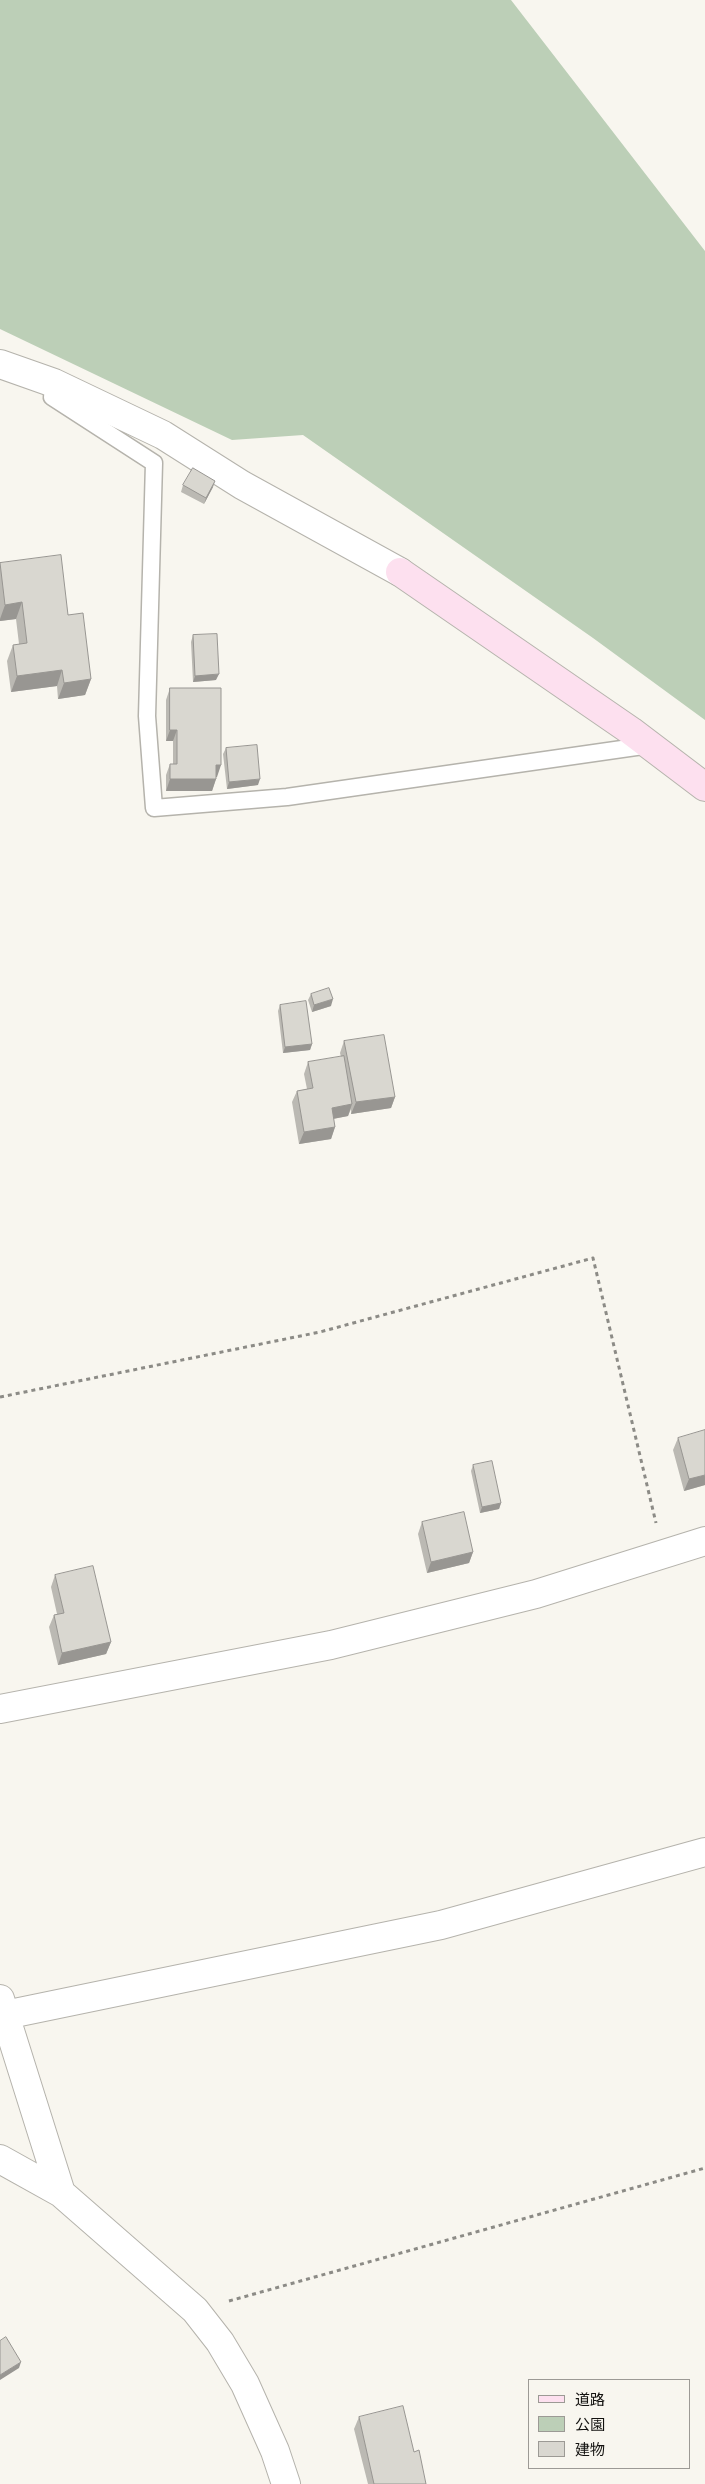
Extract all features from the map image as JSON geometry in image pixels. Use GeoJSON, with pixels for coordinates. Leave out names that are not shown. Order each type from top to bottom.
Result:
{"type":"FeatureCollection","features":[{"type":"Feature","properties":{"kind":"street"},"geometry":{"type":"LineString","coordinates":[[0,364],[54,383],[163,435],[242,485],[400,572],[650,745],[705,788]]}},
{"type":"Feature","properties":{"kind":"street"},"geometry":{"type":"LineString","coordinates":[[0,1709],[330,1645],[536,1594],[705,1541]]}},
{"type":"Feature","properties":{"kind":"street"},"geometry":{"type":"LineString","coordinates":[[61,2193],[2,2007],[441,1925],[705,1852]]}},
{"type":"Feature","properties":{"kind":"street"},"geometry":{"type":"LineString","coordinates":[[0,2159],[61,2193],[195,2310],[220,2342],[245,2384],[275,2451],[286,2484]]}},
{"type":"Feature","properties":{"kind":"lane"},"geometry":{"type":"LineString","coordinates":[[54,383],[52,397],[154,464],[147,716],[154,808],[287,797],[650,745]]}},
{"type":"Feature","properties":{"kind":"path"},"geometry":{"type":"LineString","coordinates":[[0,1397],[320,1332],[593,1258],[663,1554]]}},
{"type":"Feature","properties":{"kind":"path"},"geometry":{"type":"LineString","coordinates":[[195,2310],[705,2168]]}},
{"type":"Feature","properties":{"kind":"green space"},"geometry":{"type":"Polygon","coordinates":[[[0,0],[511,0],[705,251],[705,720],[593,638],[303,435],[232,440],[0,329],[0,0]]]}},
{"type":"Feature","properties":{"kind":"building"},"geometry":{"type":"Polygon","coordinates":[[[193,468],[215,481],[206,498],[183,485],[193,468]]]}},
{"type":"Feature","properties":{"kind":"building"},"geometry":{"type":"Polygon","coordinates":[[[61,555],[68,615],[83,613],[91,679],[64,683],[62,670],[17,676],[13,645],[27,643],[22,602],[5,605],[0,563],[61,555]]]}},
{"type":"Feature","properties":{"kind":"building"},"geometry":{"type":"Polygon","coordinates":[[[217,634],[219,674],[195,676],[193,635],[217,634]]]}},
{"type":"Feature","properties":{"kind":"building"},"geometry":{"type":"Polygon","coordinates":[[[170,688],[221,688],[221,765],[216,765],[216,779],[170,779],[170,764],[177,764],[177,730],[170,730],[170,688]]]}},
{"type":"Feature","properties":{"kind":"building"},"geometry":{"type":"Polygon","coordinates":[[[257,745],[260,779],[229,782],[226,748],[257,745]]]}},
{"type":"Feature","properties":{"kind":"building"},"geometry":{"type":"Polygon","coordinates":[[[329,988],[333,999],[314,1005],[311,994],[329,988]]]}},
{"type":"Feature","properties":{"kind":"building"},"geometry":{"type":"Polygon","coordinates":[[[306,1001],[312,1044],[285,1047],[280,1005],[306,1001]]]}},
{"type":"Feature","properties":{"kind":"building"},"geometry":{"type":"Polygon","coordinates":[[[384,1035],[395,1097],[356,1102],[344,1041],[384,1035]]]}},
{"type":"Feature","properties":{"kind":"building"},"geometry":{"type":"Polygon","coordinates":[[[344,1056],[352,1104],[332,1108],[335,1127],[304,1132],[297,1091],[313,1088],[308,1062],[344,1056]]]}},
{"type":"Feature","properties":{"kind":"building"},"geometry":{"type":"Polygon","coordinates":[[[705,1430],[705,1475],[689,1479],[678,1438],[705,1430]]]}},
{"type":"Feature","properties":{"kind":"building"},"geometry":{"type":"Polygon","coordinates":[[[492,1461],[501,1503],[482,1507],[473,1465],[492,1461]]]}},
{"type":"Feature","properties":{"kind":"building"},"geometry":{"type":"Polygon","coordinates":[[[464,1512],[473,1552],[431,1562],[422,1522],[464,1512]]]}},
{"type":"Feature","properties":{"kind":"building"},"geometry":{"type":"Polygon","coordinates":[[[93,1566],[111,1642],[62,1653],[54,1615],[64,1613],[55,1575],[93,1566]]]}},
{"type":"Feature","properties":{"kind":"building"},"geometry":{"type":"Polygon","coordinates":[[[6,2337],[21,2362],[0,2375],[0,2341],[6,2337]]]}},
{"type":"Feature","properties":{"kind":"building"},"geometry":{"type":"Polygon","coordinates":[[[403,2406],[414,2452],[419,2450],[426,2484],[374,2484],[359,2417],[403,2406]]]}}]}
